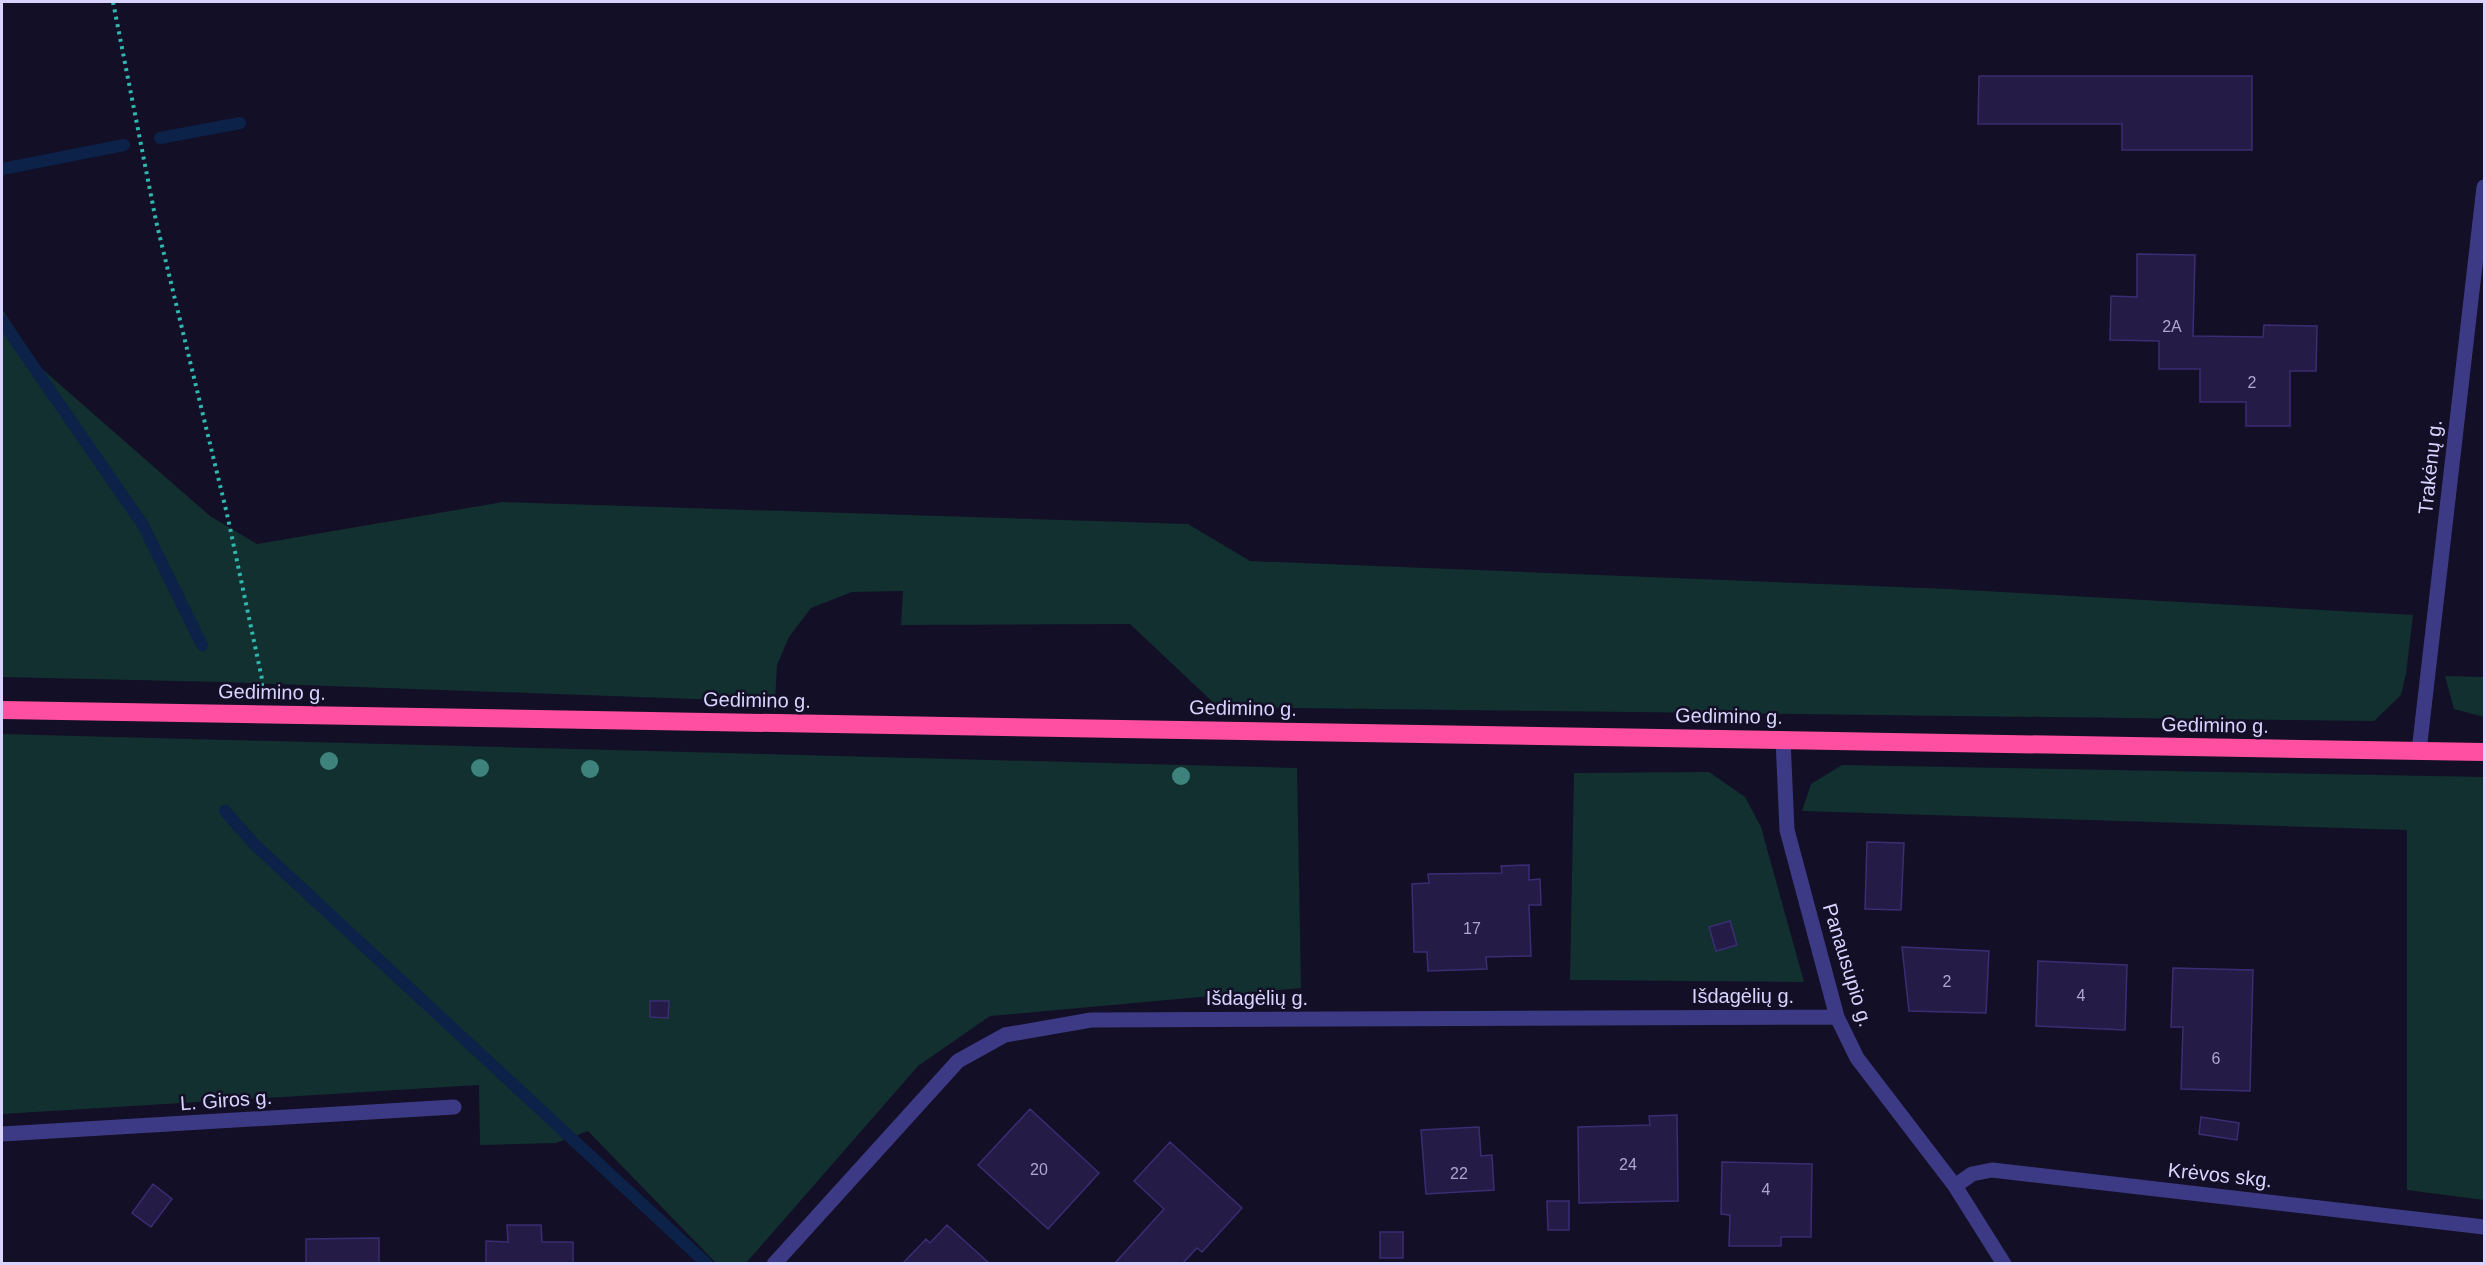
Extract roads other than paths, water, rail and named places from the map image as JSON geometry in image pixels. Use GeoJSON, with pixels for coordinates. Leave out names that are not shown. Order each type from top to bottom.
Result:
{"type":"FeatureCollection","features":[{"type":"Feature","properties":{"kind":"highway","name":"Gedimino g."},"geometry":{"type":"LineString","coordinates":[[2,710],[2484,752]]}},
{"type":"Feature","properties":{"kind":"street","name":"Trakėnų g."},"geometry":{"type":"LineString","coordinates":[[2419,751],[2484,187]]}},
{"type":"Feature","properties":{"kind":"street","name":"Panausupio g."},"geometry":{"type":"LineString","coordinates":[[1783,739],[1787,830],[1837,1017],[1857,1059],[1955,1186],[2004,1263]]}},
{"type":"Feature","properties":{"kind":"street","name":"Išdagėlių g."},"geometry":{"type":"LineString","coordinates":[[774,1263],[958,1061],[1005,1035],[1091,1020],[1837,1017]]}},
{"type":"Feature","properties":{"kind":"street","name":"L. Giros g."},"geometry":{"type":"LineString","coordinates":[[2,1134],[454,1107]]}},
{"type":"Feature","properties":{"kind":"street","name":"Krėvos skg."},"geometry":{"type":"LineString","coordinates":[[1955,1186],[1972,1174],[1992,1170],[2484,1227]]}},
{"type":"Feature","properties":{"kind":"waterway"},"geometry":{"type":"LineString","coordinates":[[160,138],[240,123]]}},
{"type":"Feature","properties":{"kind":"waterway"},"geometry":{"type":"LineString","coordinates":[[2,169],[124,145]]}},
{"type":"Feature","properties":{"kind":"waterway"},"geometry":{"type":"LineString","coordinates":[[2,321],[143,525],[202,645]]}},
{"type":"Feature","properties":{"kind":"waterway"},"geometry":{"type":"LineString","coordinates":[[225,811],[255,845],[707,1264]]}}]}
